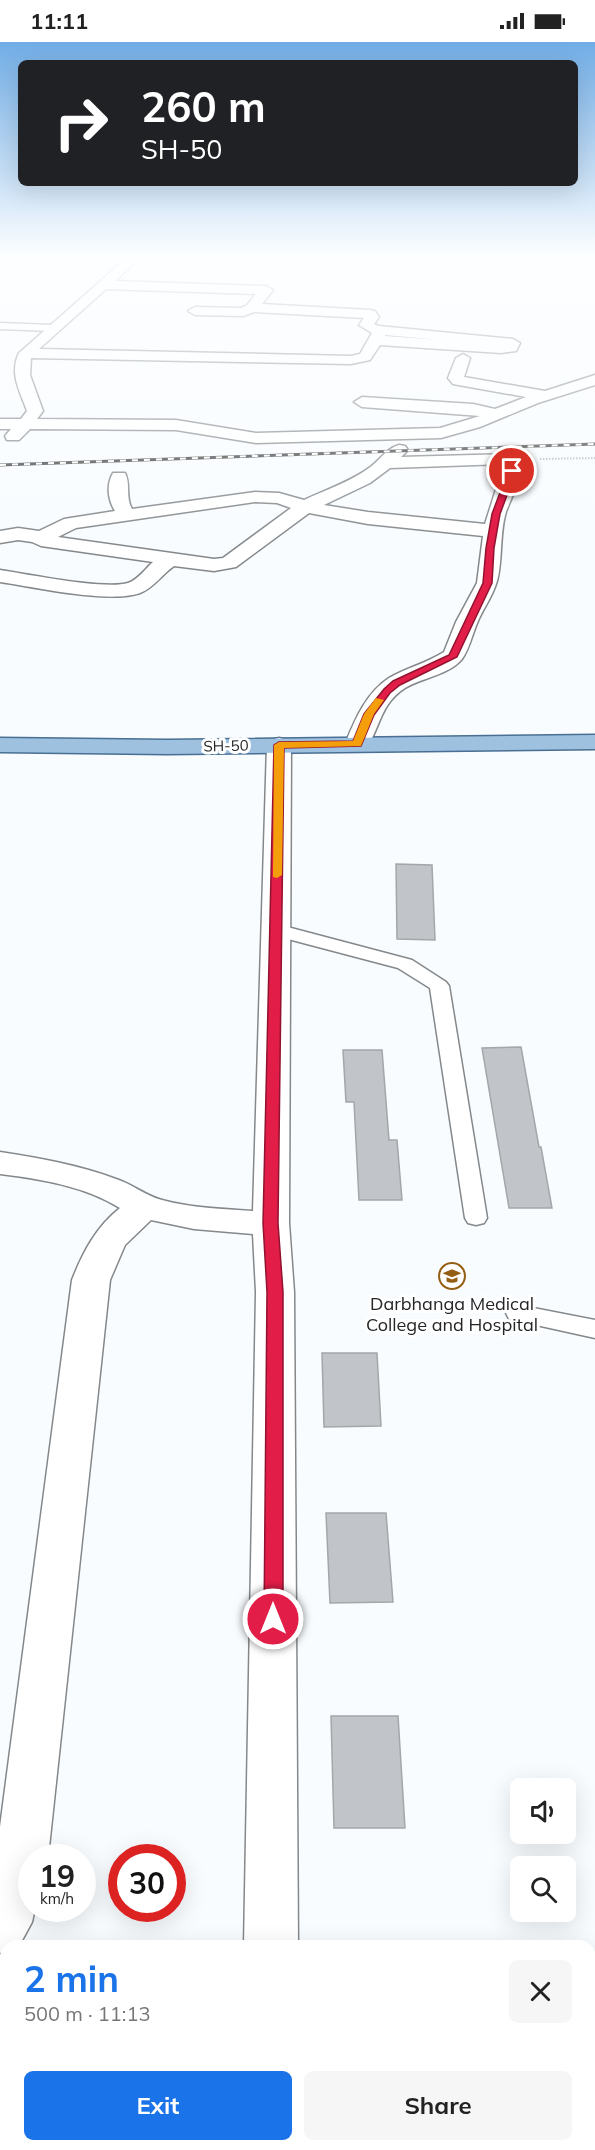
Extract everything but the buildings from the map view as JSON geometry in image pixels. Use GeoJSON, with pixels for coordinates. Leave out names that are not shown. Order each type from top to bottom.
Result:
{"type":"FeatureCollection","features":[{"type":"Feature","properties":{"kind":"main road","name":"SH-50"},"geometry":{"type":"LineString","coordinates":[[0,745],[167,747],[595,742]]}},
{"type":"Feature","properties":{"kind":"street"},"geometry":{"type":"LineString","coordinates":[[0,446],[26,424],[35,411],[20,374],[20,363],[26,353]]}},
{"type":"Feature","properties":{"kind":"street"},"geometry":{"type":"LineString","coordinates":[[43,353],[351,360],[365,357],[367,353]]}},
{"type":"Feature","properties":{"kind":"street"},"geometry":{"type":"LineString","coordinates":[[463,358],[456,378],[458,381],[546,395]]}},
{"type":"Feature","properties":{"kind":"street"},"geometry":{"type":"LineString","coordinates":[[0,424],[176,425],[256,438],[423,434],[457,430],[546,395],[595,380]]}},
{"type":"Feature","properties":{"kind":"street"},"geometry":{"type":"LineString","coordinates":[[362,402],[505,411],[572,405]]}},
{"type":"Feature","properties":{"kind":"street"},"geometry":{"type":"LineString","coordinates":[[41,540],[214,565],[229,563],[305,507],[364,479],[396,452],[426,438],[423,434]]}},
{"type":"Feature","properties":{"kind":"street"},"geometry":{"type":"LineString","coordinates":[[357,744],[369,714],[387,691],[396,683],[444,662],[456,651],[467,622],[487,583],[496,514],[512,471],[513,459],[384,463]]}},
{"type":"Feature","properties":{"kind":"street"},"geometry":{"type":"LineString","coordinates":[[119,477],[118,501],[126,515]]}},
{"type":"Feature","properties":{"kind":"street"},"geometry":{"type":"LineString","coordinates":[[0,537],[18,534],[42,537],[71,523],[262,496],[279,498],[305,507],[368,518],[493,531]]}},
{"type":"Feature","properties":{"kind":"street"},"geometry":{"type":"LineString","coordinates":[[0,576],[125,590],[137,586],[164,562],[186,561]]}},
{"type":"Feature","properties":{"kind":"street"},"geometry":{"type":"LineString","coordinates":[[271,1940],[275,1292],[271,1223],[279,745]]}},
{"type":"Feature","properties":{"kind":"street"},"geometry":{"type":"LineString","coordinates":[[0,1163],[33,1167],[116,1191],[145,1207],[189,1218],[271,1223]]}},
{"type":"Feature","properties":{"kind":"street"},"geometry":{"type":"LineString","coordinates":[[0,1928],[5,1922],[21,1864],[91,1280],[102,1251],[123,1222],[145,1207]]}},
{"type":"Feature","properties":{"kind":"lane"},"geometry":{"type":"LineString","coordinates":[[276,930],[405,964],[439,986],[476,1218]]}},
{"type":"Feature","properties":{"kind":"lane"},"geometry":{"type":"LineString","coordinates":[[518,1313],[595,1329]]}},
{"type":"Feature","properties":{"kind":"path"},"geometry":{"type":"LineString","coordinates":[[513,459],[595,458]]}},
{"type":"Feature","properties":{"kind":"railway"},"geometry":{"type":"LineString","coordinates":[[0,465],[595,444]]}},
{"type":"Feature","properties":{"kind":"slow traffic"},"geometry":{"type":"LineString","coordinates":[[277,875],[279,745],[357,744],[369,714],[379,700]]}},
{"type":"Feature","properties":{"kind":"place","name":"Darbhanga Medical College and Hospital"},"geometry":{"type":"Point","coordinates":[452,1276]}},
{"type":"Feature","properties":{"kind":"route"},"geometry":{"type":"LineString","coordinates":[[273,1619],[275,1292],[271,1223],[279,745],[357,744],[369,714],[387,691],[396,683],[452,657],[467,622],[484,593],[496,514],[512,471]]}}]}
